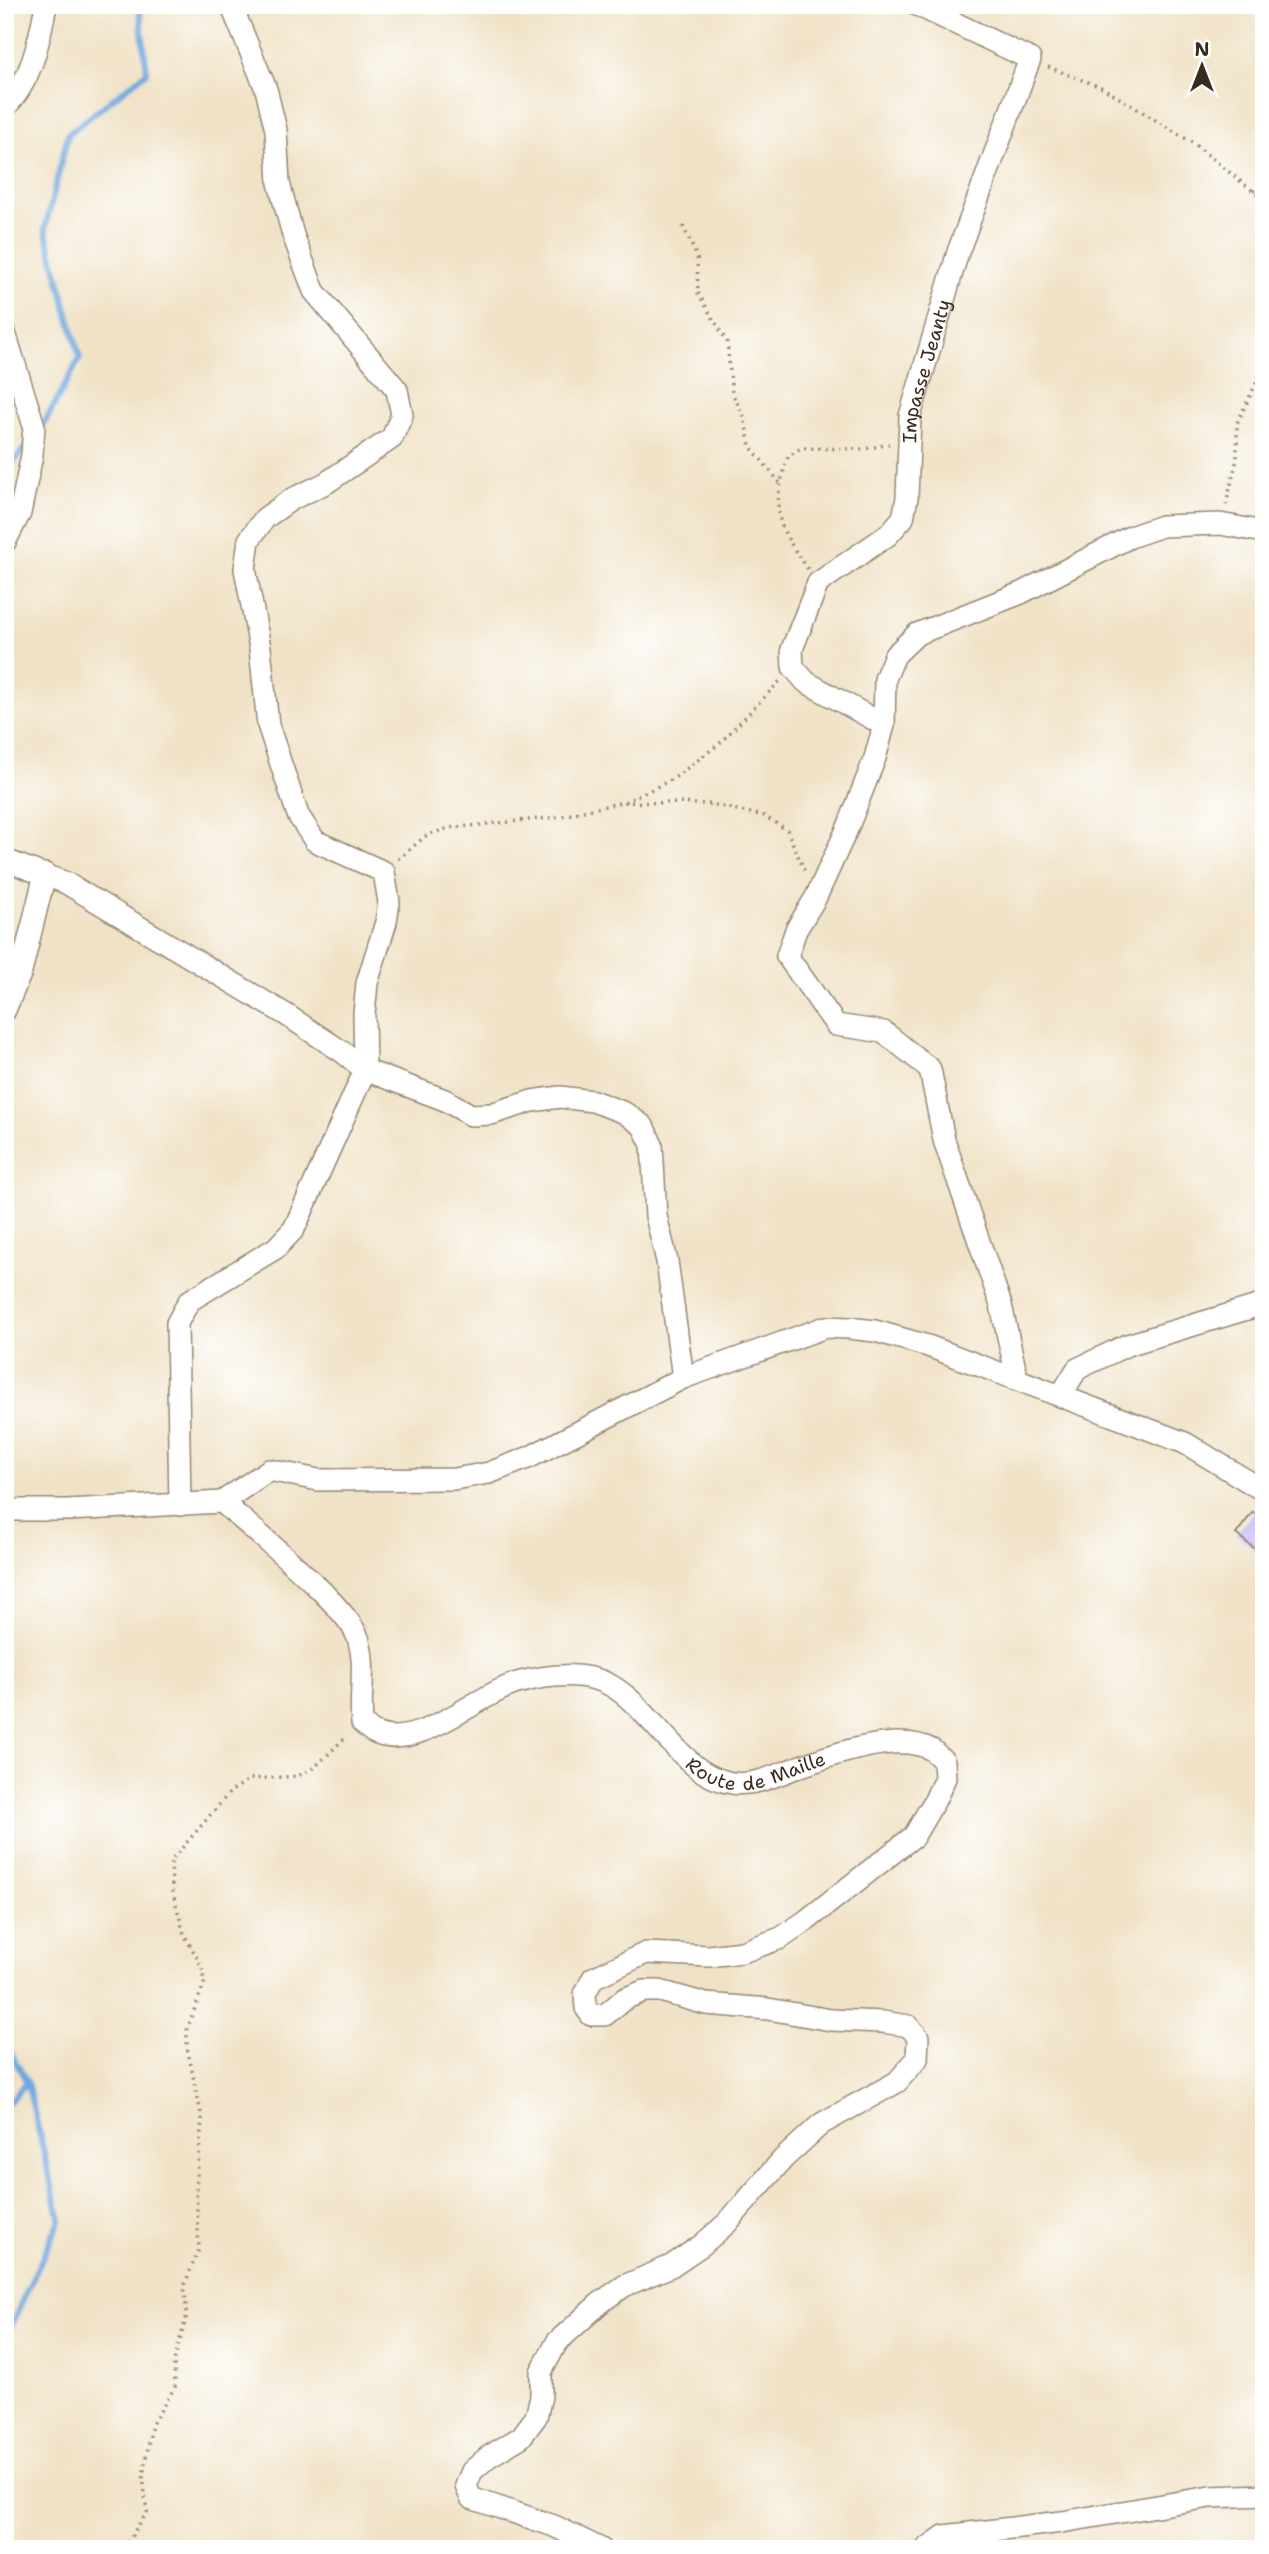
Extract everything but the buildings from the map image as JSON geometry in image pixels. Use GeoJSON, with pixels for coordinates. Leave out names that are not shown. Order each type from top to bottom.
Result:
{"type":"FeatureCollection","features":[{"type":"Feature","properties":{"kind":"street"},"geometry":{"type":"LineString","coordinates":[[5,107],[13,99],[34,59],[46,5]]}},
{"type":"Feature","properties":{"kind":"street"},"geometry":{"type":"LineString","coordinates":[[180,1505],[177,1323],[189,1301],[276,1248],[294,1229],[365,1070],[363,1014],[367,983],[386,922],[389,902],[384,872],[315,841],[298,815],[268,725],[260,648],[245,569],[249,540],[265,518],[292,499],[326,483],[392,438],[402,415],[397,390],[314,291],[293,235],[279,183],[276,130],[266,89],[232,5]]}},
{"type":"Feature","properties":{"kind":"street"},"geometry":{"type":"LineString","coordinates":[[917,5],[1030,59]]}},
{"type":"Feature","properties":{"kind":"street","name":"Impasse Jeanty"},"geometry":{"type":"LineString","coordinates":[[818,583],[888,535],[903,518],[907,498],[910,416],[958,252],[1030,59]]}},
{"type":"Feature","properties":{"kind":"street"},"geometry":{"type":"LineString","coordinates":[[5,333],[34,426],[32,455],[20,513],[5,542]]}},
{"type":"Feature","properties":{"kind":"street"},"geometry":{"type":"LineString","coordinates":[[1017,1378],[1002,1305],[944,1140],[930,1069],[884,1032],[836,1025],[787,956],[796,930],[816,897],[853,815],[874,758],[884,725],[885,679],[895,655],[917,634],[1021,593],[1130,537],[1162,526],[1220,524],[1264,532]]}},
{"type":"Feature","properties":{"kind":"street"},"geometry":{"type":"LineString","coordinates":[[818,583],[792,649],[793,667],[806,682],[884,725]]}},
{"type":"Feature","properties":{"kind":"street"},"geometry":{"type":"LineString","coordinates":[[5,860],[66,883],[285,1014],[365,1070],[445,1100],[471,1115],[491,1114],[532,1101],[560,1097],[593,1101],[625,1113],[643,1126],[652,1145],[656,1216],[667,1261],[683,1378]]}},
{"type":"Feature","properties":{"kind":"street"},"geometry":{"type":"LineString","coordinates":[[5,1010],[21,972],[45,874]]}},
{"type":"Feature","properties":{"kind":"street"},"geometry":{"type":"LineString","coordinates":[[1061,1395],[1077,1369],[1126,1345],[1264,1304]]}},
{"type":"Feature","properties":{"kind":"street"},"geometry":{"type":"LineString","coordinates":[[5,1510],[222,1502],[270,1469],[318,1479],[454,1479],[489,1473],[530,1457],[683,1378],[826,1328],[876,1331],[928,1346],[1017,1378],[1101,1413],[1185,1443],[1264,1491]]}},
{"type":"Feature","properties":{"kind":"street"},"geometry":{"type":"LineString","coordinates":[[222,1502],[311,1582],[344,1615],[358,1635],[363,1660],[360,1705],[362,1723]]}},
{"type":"Feature","properties":{"kind":"street","name":"Route de Maille"},"geometry":{"type":"LineString","coordinates":[[362,1723],[374,1733],[413,1735],[492,1692],[519,1682],[546,1677],[583,1676],[610,1685],[633,1704],[698,1771],[717,1780],[738,1784],[764,1780],[829,1755],[873,1745],[913,1744],[932,1750],[944,1761],[945,1779],[914,1836],[781,1938],[742,1952],[709,1956],[646,1953],[593,1979],[585,1994],[586,2008],[591,2015],[605,2015],[624,1999],[644,1991],[660,1991],[706,2004],[768,2009],[831,2020],[909,2026],[918,2037],[917,2059],[897,2082],[821,2124],[783,2159],[727,2223],[702,2245],[670,2266],[624,2286],[600,2303],[557,2342],[541,2372],[541,2396],[536,2417],[521,2437],[472,2471],[466,2486],[471,2498],[554,2526],[601,2549]]}},
{"type":"Feature","properties":{"kind":"street"},"geometry":{"type":"LineString","coordinates":[[926,2549],[944,2536],[1062,2522],[1210,2497],[1264,2495]]}},
{"type":"Feature","properties":{"kind":"path"},"geometry":{"type":"LineString","coordinates":[[1030,59],[1103,88],[1193,144],[1264,200]]}},
{"type":"Feature","properties":{"kind":"path"},"geometry":{"type":"LineString","coordinates":[[1253,191],[1264,184]]}},
{"type":"Feature","properties":{"kind":"path"},"geometry":{"type":"LineString","coordinates":[[683,226],[697,257],[698,293],[727,342],[732,393],[744,416],[750,446],[780,483]]}},
{"type":"Feature","properties":{"kind":"path"},"geometry":{"type":"LineString","coordinates":[[1220,524],[1234,477],[1237,423],[1264,367]]}},
{"type":"Feature","properties":{"kind":"path"},"geometry":{"type":"LineString","coordinates":[[818,583],[791,546],[776,509],[788,457],[802,449],[865,449],[909,440]]}},
{"type":"Feature","properties":{"kind":"path"},"geometry":{"type":"LineString","coordinates":[[384,872],[419,841],[449,828],[558,817],[623,802],[673,779],[719,744],[793,667]]}},
{"type":"Feature","properties":{"kind":"path"},"geometry":{"type":"LineString","coordinates":[[623,802],[710,804],[764,816],[787,831],[816,897]]}},
{"type":"Feature","properties":{"kind":"path"},"geometry":{"type":"LineString","coordinates":[[126,2549],[127,2543],[148,2512],[144,2476],[152,2424],[175,2387],[174,2361],[187,2315],[184,2286],[198,2249],[196,2189],[202,2118],[187,2047],[187,2029],[204,1984],[202,1967],[184,1934],[172,1890],[172,1861],[230,1792],[250,1779],[298,1776],[315,1766],[362,1723]]}},
{"type":"Feature","properties":{"kind":"waterway"},"geometry":{"type":"LineString","coordinates":[[40,431],[80,358],[45,229],[68,134],[147,72],[139,5]]}},
{"type":"Feature","properties":{"kind":"waterway"},"geometry":{"type":"LineString","coordinates":[[5,472],[26,447]]}},
{"type":"Feature","properties":{"kind":"waterway"},"geometry":{"type":"LineString","coordinates":[[5,2043],[27,2082],[60,2220],[5,2338]]}},
{"type":"Feature","properties":{"kind":"waterway"},"geometry":{"type":"LineString","coordinates":[[5,2106],[27,2082]]}}]}
